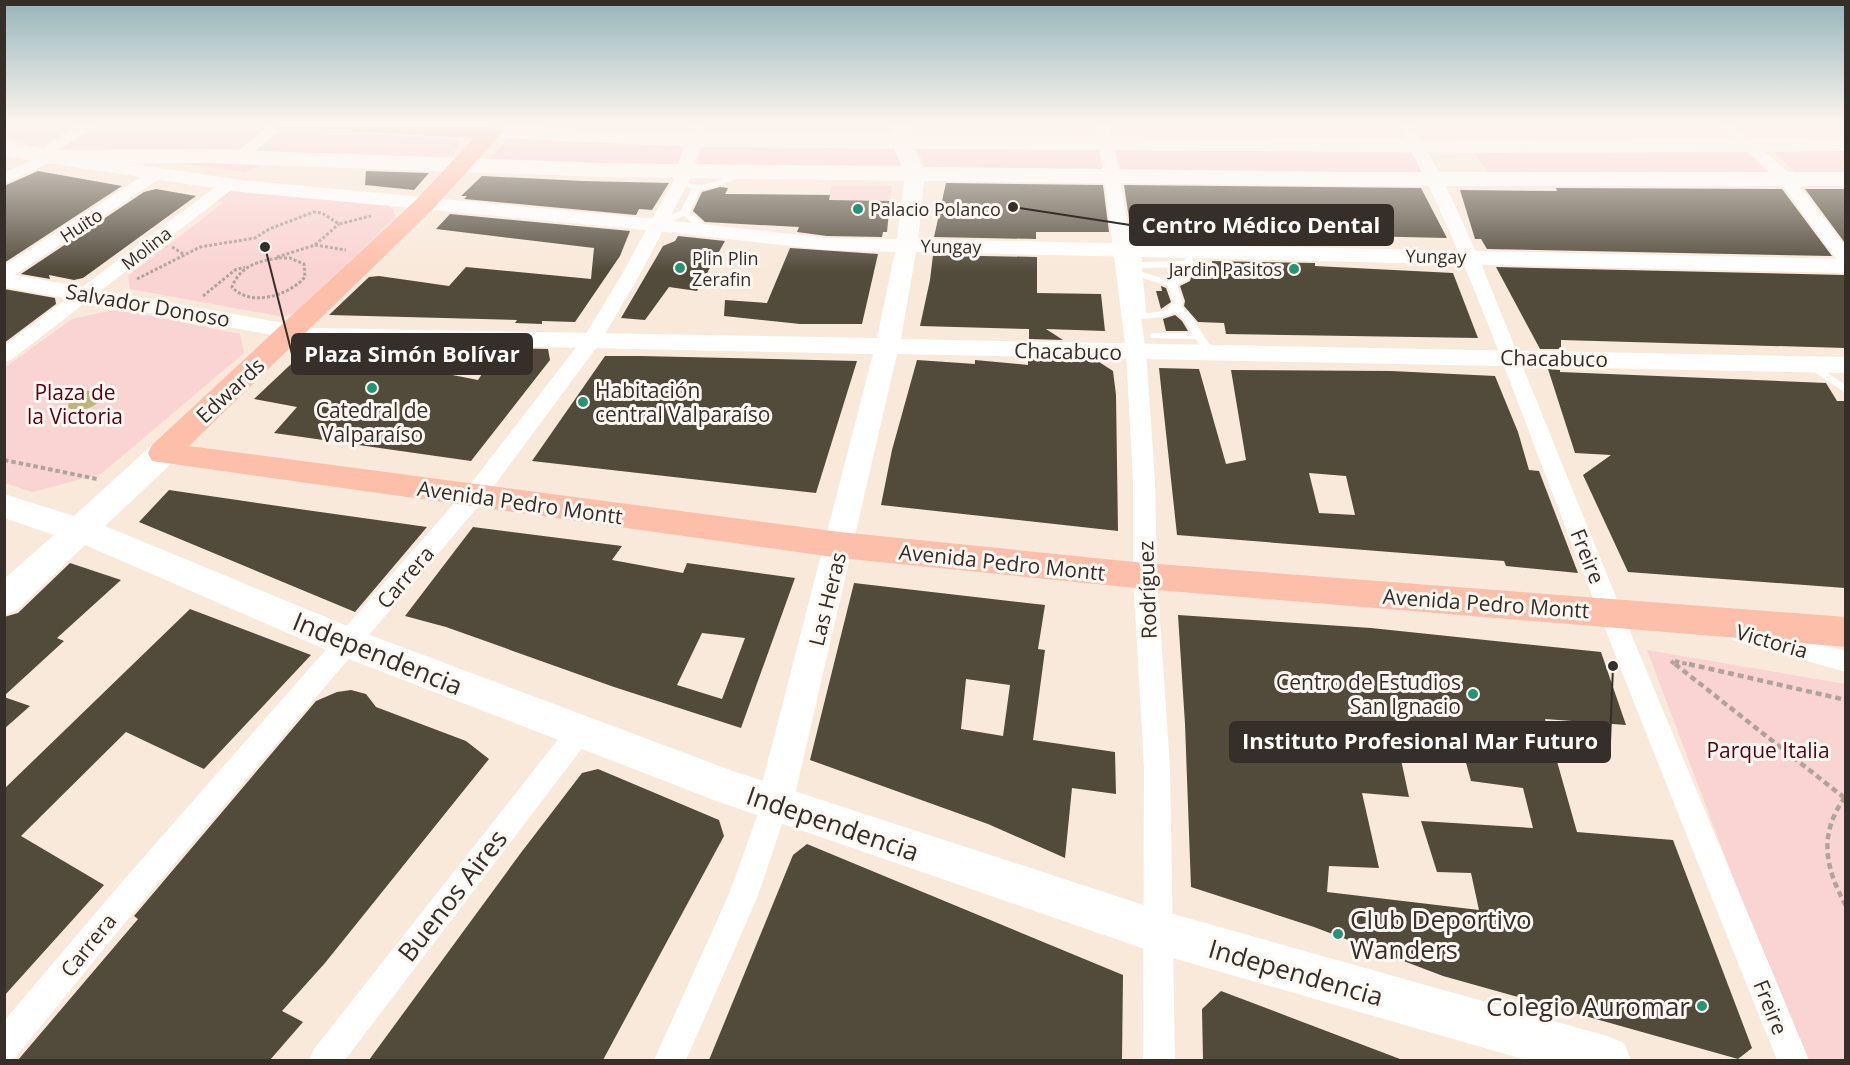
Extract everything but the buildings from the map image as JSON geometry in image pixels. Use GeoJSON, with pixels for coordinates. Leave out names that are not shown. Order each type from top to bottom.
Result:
{"type":"FeatureCollection","features":[{"type":"Feature","properties":{"kind":"main road","name":"Edwards"},"geometry":{"type":"LineString","coordinates":[[4,601],[291,332],[456,172]]}},
{"type":"Feature","properties":{"kind":"main road"},"geometry":{"type":"LineString","coordinates":[[543,172],[688,180],[747,173],[1435,179],[1845,179]]}},
{"type":"Feature","properties":{"kind":"main road","name":"Avenida Pedro Montt"},"geometry":{"type":"LineString","coordinates":[[163,453],[840,545],[1145,576],[1845,632]]}},
{"type":"Feature","properties":{"kind":"main road","name":"Independencia"},"geometry":{"type":"LineString","coordinates":[[4,506],[79,530],[349,643],[775,803],[1159,933],[1607,1060]]}},
{"type":"Feature","properties":{"kind":"street"},"geometry":{"type":"LineString","coordinates":[[4,179],[20,172]]}},
{"type":"Feature","properties":{"kind":"street","name":"Yungay"},"geometry":{"type":"LineString","coordinates":[[141,172],[229,184],[424,205],[656,225],[827,244],[907,245],[1131,261],[1190,257],[1469,256],[1845,266]]}},
{"type":"Feature","properties":{"kind":"street","name":"Carrera"},"geometry":{"type":"LineString","coordinates":[[4,1047],[130,893],[474,496],[592,340],[630,276],[656,225],[688,180],[690,172]]}},
{"type":"Feature","properties":{"kind":"street","name":"Rodríguez"},"geometry":{"type":"LineString","coordinates":[[1111,172],[1131,261],[1140,317],[1136,352],[1144,480],[1145,576],[1157,768],[1160,1060]]}},
{"type":"Feature","properties":{"kind":"street","name":"Freire"},"geometry":{"type":"LineString","coordinates":[[1431,172],[1469,256],[1610,612],[1793,1060]]}},
{"type":"Feature","properties":{"kind":"street"},"geometry":{"type":"LineString","coordinates":[[1778,172],[1786,179],[1845,260]]}},
{"type":"Feature","properties":{"kind":"street","name":"Huito"},"geometry":{"type":"LineString","coordinates":[[4,274],[156,174]]}},
{"type":"Feature","properties":{"kind":"street","name":"Las Heras"},"geometry":{"type":"LineString","coordinates":[[670,1060],[742,898],[775,803],[840,545],[886,347],[907,245],[915,174]]}},
{"type":"Feature","properties":{"kind":"street","name":"Molina"},"geometry":{"type":"LineString","coordinates":[[4,356],[229,184]]}},
{"type":"Feature","properties":{"kind":"street","name":"Salvador Donoso"},"geometry":{"type":"LineString","coordinates":[[4,280],[291,332]]}},
{"type":"Feature","properties":{"kind":"street","name":"Chacabuco"},"geometry":{"type":"LineString","coordinates":[[291,332],[312,335],[1136,352],[1157,344],[1205,345],[1509,357],[1845,365]]}},
{"type":"Feature","properties":{"kind":"street","name":"Victoria"},"geometry":{"type":"LineString","coordinates":[[1699,621],[1845,662]]}},
{"type":"Feature","properties":{"kind":"street","name":"Buenos Aires"},"geometry":{"type":"LineString","coordinates":[[325,1060],[580,731]]}},
{"type":"Feature","properties":{"kind":"lane"},"geometry":{"type":"LineString","coordinates":[[685,212],[688,180]]}},
{"type":"Feature","properties":{"kind":"lane"},"geometry":{"type":"LineString","coordinates":[[656,225],[685,212]]}},
{"type":"Feature","properties":{"kind":"lane"},"geometry":{"type":"LineString","coordinates":[[685,212],[705,230]]}},
{"type":"Feature","properties":{"kind":"lane"},"geometry":{"type":"LineString","coordinates":[[1172,284],[1183,280],[1190,257]]}},
{"type":"Feature","properties":{"kind":"lane"},"geometry":{"type":"LineString","coordinates":[[1131,261],[1172,284],[1178,302],[1176,307],[1164,314],[1140,317],[1157,344]]}},
{"type":"Feature","properties":{"kind":"lane"},"geometry":{"type":"LineString","coordinates":[[1176,307],[1188,318],[1205,345]]}},
{"type":"Feature","properties":{"kind":"lane"},"geometry":{"type":"LineString","coordinates":[[1809,364],[1845,390]]}},
{"type":"Feature","properties":{"kind":"path"},"geometry":{"type":"LineString","coordinates":[[133,281],[200,248],[255,238],[269,229],[314,212],[322,213],[339,224]]}},
{"type":"Feature","properties":{"kind":"path"},"geometry":{"type":"LineString","coordinates":[[203,296],[235,270],[315,245],[339,224],[379,214]]}},
{"type":"Feature","properties":{"kind":"path"},"geometry":{"type":"LineString","coordinates":[[180,240],[171,247],[185,255]]}},
{"type":"Feature","properties":{"kind":"path"},"geometry":{"type":"LineString","coordinates":[[315,245],[353,251],[344,259]]}},
{"type":"Feature","properties":{"kind":"path"},"geometry":{"type":"LineString","coordinates":[[254,264],[236,277],[232,284],[237,295],[246,298],[270,297],[292,288],[305,276],[307,270],[299,260],[290,258],[266,260]]}},
{"type":"Feature","properties":{"kind":"path"},"geometry":{"type":"LineString","coordinates":[[192,294],[214,298]]}},
{"type":"Feature","properties":{"kind":"path"},"geometry":{"type":"LineString","coordinates":[[4,460],[97,478]]}},
{"type":"Feature","properties":{"kind":"path"},"geometry":{"type":"LineString","coordinates":[[1845,700],[1671,661],[1845,798],[1833,812],[1824,844],[1834,886],[1845,906]]}},
{"type":"Feature","properties":{"kind":"green space"},"geometry":{"type":"Polygon","coordinates":[[[1229,172],[1421,172],[1419,173],[1229,172]]]}},
{"type":"Feature","properties":{"kind":"green space"},"geometry":{"type":"Polygon","coordinates":[[[1767,172],[1770,174],[1488,173],[1767,172]]]}},
{"type":"Feature","properties":{"kind":"green space"},"geometry":{"type":"Polygon","coordinates":[[[1794,172],[1845,172],[1845,173],[1797,174],[1794,172]]]}},
{"type":"Feature","properties":{"kind":"green space"},"geometry":{"type":"Polygon","coordinates":[[[831,186],[892,186],[890,201],[829,200],[831,186]]]}},
{"type":"Feature","properties":{"kind":"green space"},"geometry":{"type":"Polygon","coordinates":[[[243,190],[386,204],[393,209],[395,218],[295,312],[284,317],[130,289],[128,276],[223,203],[216,200],[228,192],[243,190]]]}},
{"type":"Feature","properties":{"kind":"green space","name":"Plaza de la Victoria"},"geometry":{"type":"Polygon","coordinates":[[[118,309],[240,334],[244,353],[101,474],[32,492],[5,483],[4,368],[72,319],[118,309]]]}},
{"type":"Feature","properties":{"kind":"green space","name":"Parque Italia"},"geometry":{"type":"Polygon","coordinates":[[[1647,650],[1845,684],[1845,1060],[1802,1060],[1647,650]]]}},
{"type":"Feature","properties":{"kind":"shaded area"},"geometry":{"type":"Polygon","coordinates":[[[94,390],[103,394],[94,406],[78,410],[68,408],[69,401],[82,392],[94,390]]]}},
{"type":"Feature","properties":{"kind":"place","name":"Centro Médico Dental"},"geometry":{"type":"Point","coordinates":[1013,207]}},
{"type":"Feature","properties":{"kind":"place","name":"Palacio Polanco"},"geometry":{"type":"Point","coordinates":[858,209]}},
{"type":"Feature","properties":{"kind":"place","name":"Plaza Simón Bolívar"},"geometry":{"type":"Point","coordinates":[265,247]}},
{"type":"Feature","properties":{"kind":"place","name":"Plin Plin Zerafin"},"geometry":{"type":"Point","coordinates":[680,268]}},
{"type":"Feature","properties":{"kind":"place","name":"Jardin Pasitos"},"geometry":{"type":"Point","coordinates":[1294,269]}},
{"type":"Feature","properties":{"kind":"place","name":"Catedral de Valparaíso"},"geometry":{"type":"Point","coordinates":[372,388]}},
{"type":"Feature","properties":{"kind":"place","name":"Habitación central Valparaíso"},"geometry":{"type":"Point","coordinates":[583,402]}},
{"type":"Feature","properties":{"kind":"place","name":"Instituto Profesional Mar Futuro"},"geometry":{"type":"Point","coordinates":[1613,666]}},
{"type":"Feature","properties":{"kind":"place","name":"Centro de Estudios San Ignacio"},"geometry":{"type":"Point","coordinates":[1473,694]}},
{"type":"Feature","properties":{"kind":"place","name":"Club Deportivo Wanders"},"geometry":{"type":"Point","coordinates":[1338,934]}},
{"type":"Feature","properties":{"kind":"place","name":"Colegio Auromar"},"geometry":{"type":"Point","coordinates":[1702,1006]}}]}
